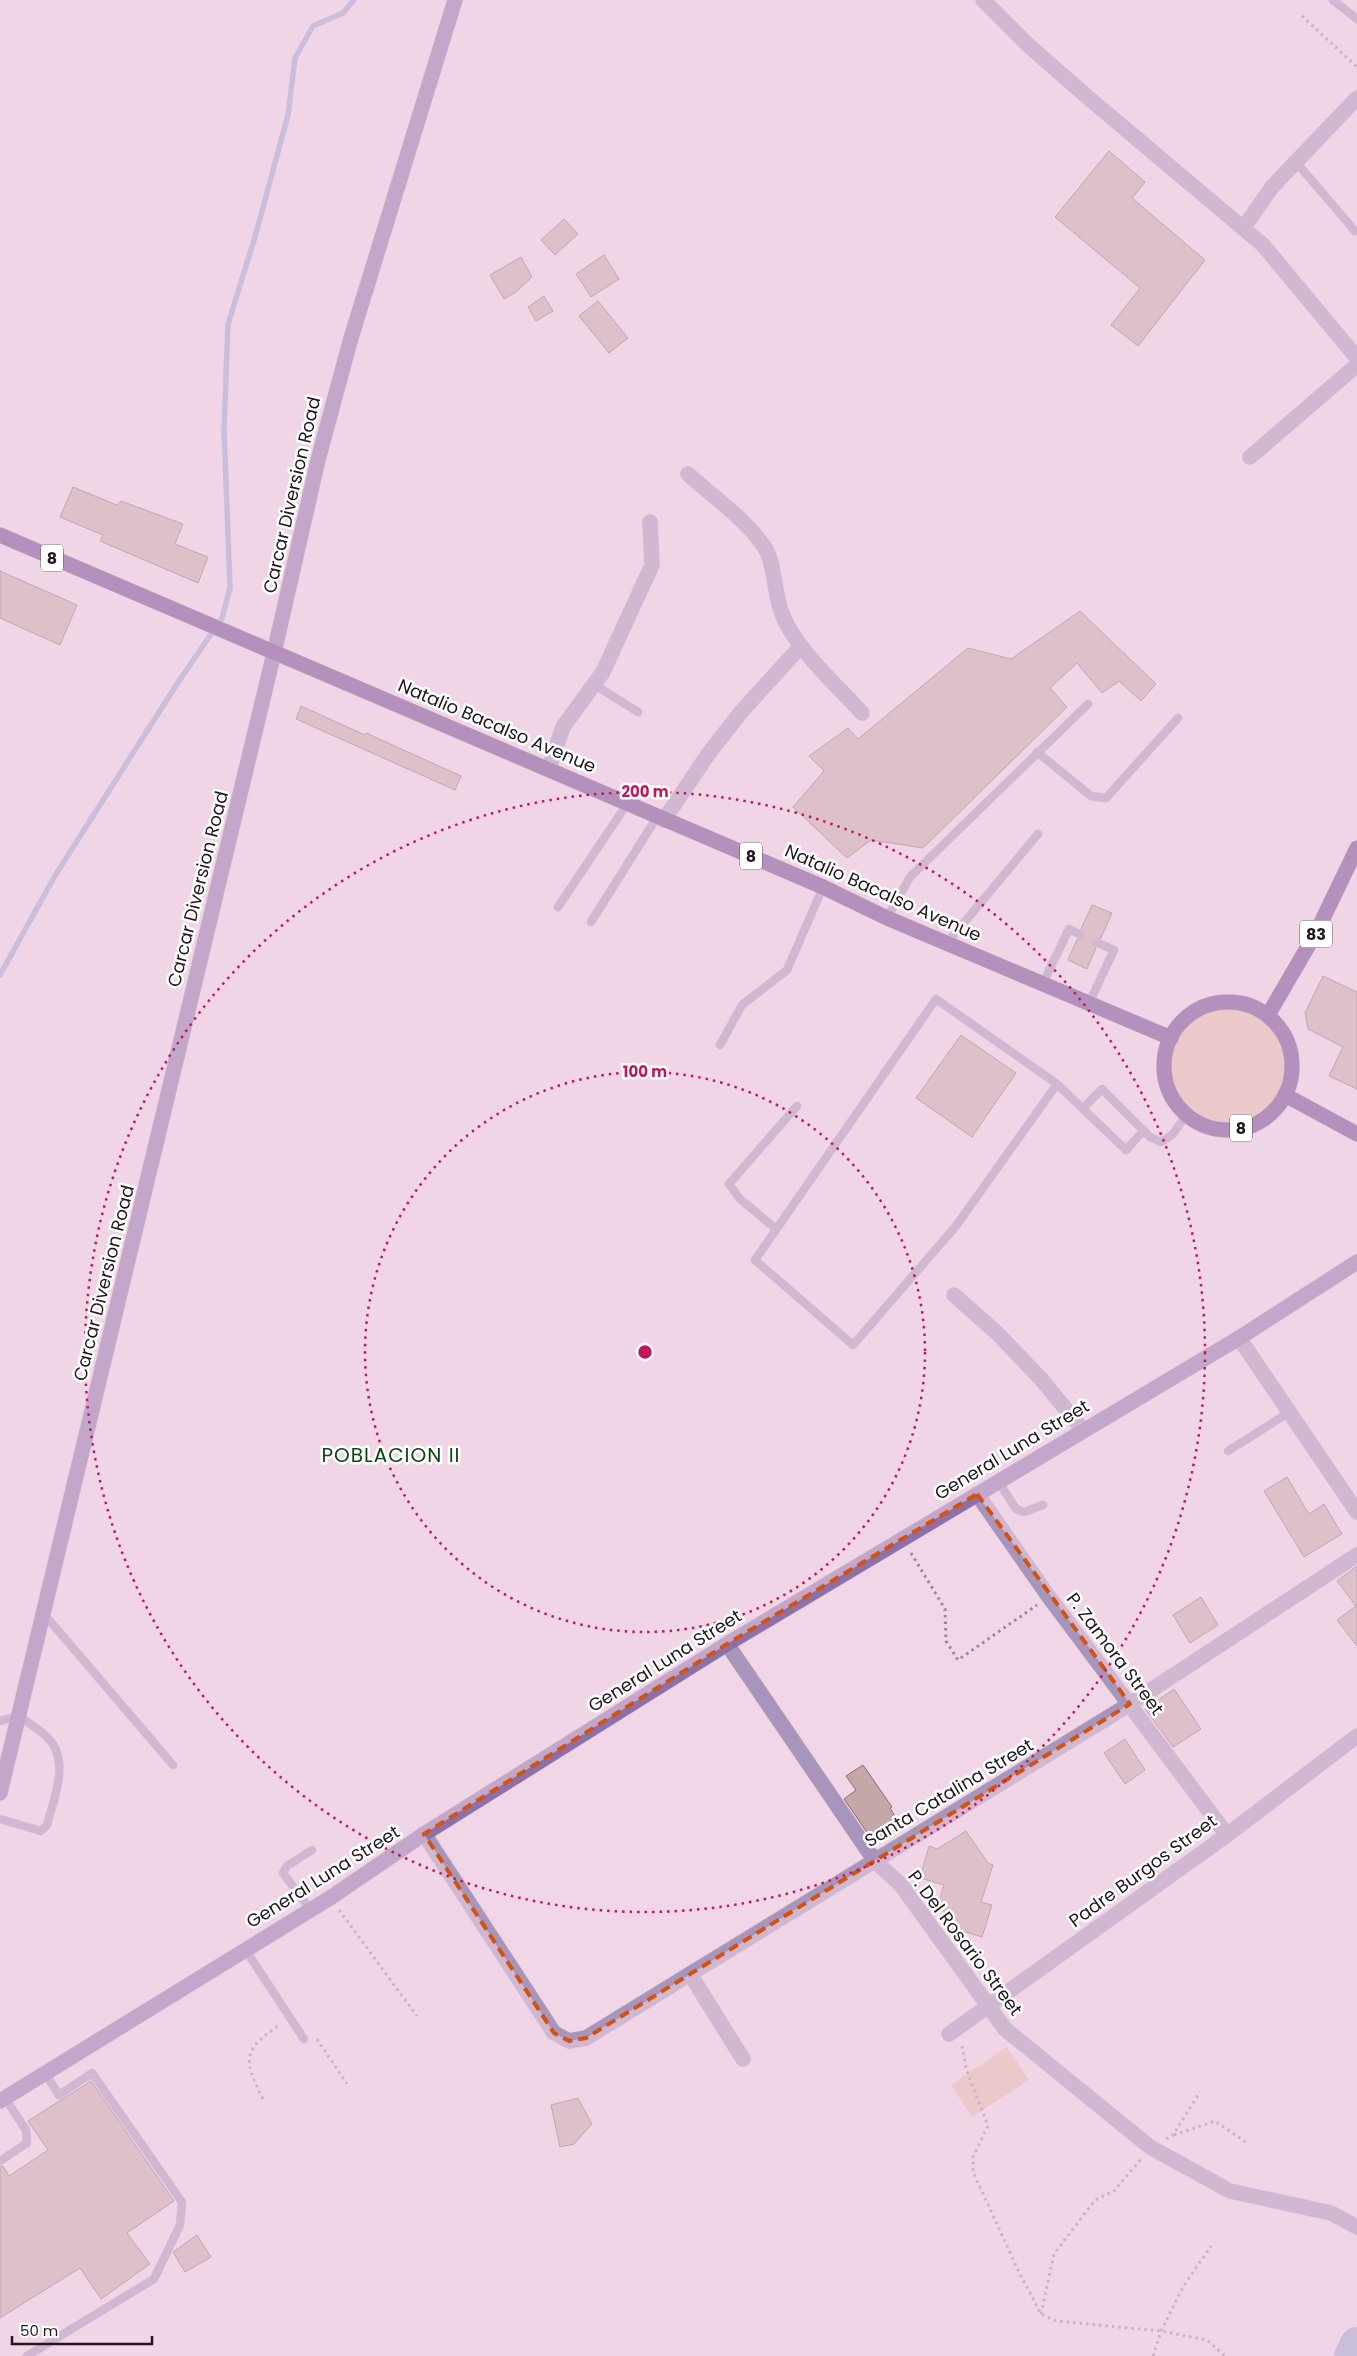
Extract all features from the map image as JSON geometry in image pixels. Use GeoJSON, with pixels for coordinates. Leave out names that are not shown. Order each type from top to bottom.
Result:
{"type":"FeatureCollection","features":[{"type":"Feature","properties":{"kind":"highway","name":"Natalio Bacalso Avenue"},"geometry":{"type":"LineString","coordinates":[[0,535],[203,623],[549,768],[627,804],[823,887],[887,918],[1171,1038]]}},
{"type":"Feature","properties":{"kind":"highway","name":"83"},"geometry":{"type":"LineString","coordinates":[[1268,1015],[1317,931],[1357,848]]}},
{"type":"Feature","properties":{"kind":"highway","name":"8"},"geometry":{"type":"LineString","coordinates":[[1233,1001],[1242,1003],[1268,1015],[1282,1031],[1291,1052],[1292,1074],[1285,1095],[1276,1108],[1263,1119],[1248,1126],[1233,1130],[1216,1129],[1201,1124],[1187,1114],[1172,1094],[1164,1070],[1171,1038],[1182,1022],[1196,1010],[1214,1003],[1233,1001]]}},
{"type":"Feature","properties":{"kind":"highway"},"geometry":{"type":"LineString","coordinates":[[1285,1095],[1357,1134]]}},
{"type":"Feature","properties":{"kind":"main road","name":"Carcar Diversion Road"},"geometry":{"type":"LineString","coordinates":[[0,1794],[274,653],[318,460],[348,347],[455,0]]}},
{"type":"Feature","properties":{"kind":"main road","name":"General Luna Street"},"geometry":{"type":"LineString","coordinates":[[3,2099],[44,2072],[330,1898],[424,1834],[727,1644],[1239,1338],[1357,1262]]}},
{"type":"Feature","properties":{"kind":"street"},"geometry":{"type":"LineString","coordinates":[[983,0],[1028,45],[1090,100],[1263,244],[1357,358]]}},
{"type":"Feature","properties":{"kind":"street"},"geometry":{"type":"LineString","coordinates":[[1244,227],[1272,187],[1357,98]]}},
{"type":"Feature","properties":{"kind":"street"},"geometry":{"type":"LineString","coordinates":[[1250,457],[1357,365]]}},
{"type":"Feature","properties":{"kind":"street"},"geometry":{"type":"LineString","coordinates":[[688,474],[747,526],[766,550],[781,612],[801,646],[862,712]]}},
{"type":"Feature","properties":{"kind":"street"},"geometry":{"type":"LineString","coordinates":[[549,768],[563,727],[603,672],[652,565],[650,522]]}},
{"type":"Feature","properties":{"kind":"street"},"geometry":{"type":"LineString","coordinates":[[660,818],[741,712],[801,646]]}},
{"type":"Feature","properties":{"kind":"street"},"geometry":{"type":"LineString","coordinates":[[954,1295],[997,1332],[1041,1379],[1083,1430]]}},
{"type":"Feature","properties":{"kind":"street"},"geometry":{"type":"LineString","coordinates":[[1239,1338],[1288,1413],[1357,1512]]}},
{"type":"Feature","properties":{"kind":"street","name":"P. Zamora Street"},"geometry":{"type":"LineString","coordinates":[[977,1494],[1049,1597],[1227,1835]]}},
{"type":"Feature","properties":{"kind":"street","name":"Santa Catalina Street"},"geometry":{"type":"LineString","coordinates":[[424,1834],[554,2033],[569,2042],[586,2038],[1130,1704],[1357,1555]]}},
{"type":"Feature","properties":{"kind":"street","name":"P. Del Rosario Street"},"geometry":{"type":"LineString","coordinates":[[727,1644],[875,1860],[901,1885],[1005,2029],[1150,2147],[1230,2191],[1331,2213],[1357,2227]]}},
{"type":"Feature","properties":{"kind":"street","name":"Padre Burgos Street"},"geometry":{"type":"LineString","coordinates":[[954,2031],[1227,1835],[1357,1736]]}},
{"type":"Feature","properties":{"kind":"street"},"geometry":{"type":"LineString","coordinates":[[690,1974],[743,2059]]}},
{"type":"Feature","properties":{"kind":"lane"},"geometry":{"type":"LineString","coordinates":[[1333,0],[1357,19]]}},
{"type":"Feature","properties":{"kind":"lane"},"geometry":{"type":"LineString","coordinates":[[1296,162],[1355,231]]}},
{"type":"Feature","properties":{"kind":"lane"},"geometry":{"type":"LineString","coordinates":[[594,685],[638,712]]}},
{"type":"Feature","properties":{"kind":"lane"},"geometry":{"type":"LineString","coordinates":[[887,918],[910,877],[1088,704]]}},
{"type":"Feature","properties":{"kind":"lane"},"geometry":{"type":"LineString","coordinates":[[1037,752],[1091,796],[1106,798],[1178,718]]}},
{"type":"Feature","properties":{"kind":"lane"},"geometry":{"type":"LineString","coordinates":[[558,907],[627,804]]}},
{"type":"Feature","properties":{"kind":"lane"},"geometry":{"type":"LineString","coordinates":[[591,922],[660,818]]}},
{"type":"Feature","properties":{"kind":"lane"},"geometry":{"type":"LineString","coordinates":[[947,943],[1038,834]]}},
{"type":"Feature","properties":{"kind":"lane"},"geometry":{"type":"LineString","coordinates":[[720,1045],[742,1005],[787,970],[823,887]]}},
{"type":"Feature","properties":{"kind":"lane"},"geometry":{"type":"LineString","coordinates":[[1043,983],[1069,929],[1079,934]]}},
{"type":"Feature","properties":{"kind":"lane"},"geometry":{"type":"LineString","coordinates":[[1089,1003],[1114,950],[1098,943]]}},
{"type":"Feature","properties":{"kind":"lane"},"geometry":{"type":"LineString","coordinates":[[1057,1084],[956,1226],[853,1345],[755,1260],[936,999],[1057,1084],[1126,1150],[1144,1130]]}},
{"type":"Feature","properties":{"kind":"lane"},"geometry":{"type":"LineString","coordinates":[[1083,1108],[1102,1090],[1150,1137],[1161,1142],[1173,1134],[1187,1114]]}},
{"type":"Feature","properties":{"kind":"lane"},"geometry":{"type":"LineString","coordinates":[[776,1229],[739,1198],[729,1184],[797,1106]]}},
{"type":"Feature","properties":{"kind":"lane"},"geometry":{"type":"LineString","coordinates":[[1228,1451],[1288,1413]]}},
{"type":"Feature","properties":{"kind":"lane"},"geometry":{"type":"LineString","coordinates":[[998,1481],[1016,1509],[1024,1512],[1043,1505]]}},
{"type":"Feature","properties":{"kind":"lane"},"geometry":{"type":"LineString","coordinates":[[44,1614],[173,1765]]}},
{"type":"Feature","properties":{"kind":"lane"},"geometry":{"type":"LineString","coordinates":[[0,1721],[19,1716],[48,1738],[59,1755],[60,1769],[47,1825],[41,1831],[0,1819]]}},
{"type":"Feature","properties":{"kind":"lane"},"geometry":{"type":"LineString","coordinates":[[310,1910],[283,1873],[287,1866],[312,1850]]}},
{"type":"Feature","properties":{"kind":"lane"},"geometry":{"type":"LineString","coordinates":[[245,1949],[304,2039]]}},
{"type":"Feature","properties":{"kind":"lane"},"geometry":{"type":"LineString","coordinates":[[27,2356],[154,2279],[180,2225],[182,2202],[92,2073],[59,2095],[44,2072]]}},
{"type":"Feature","properties":{"kind":"lane"},"geometry":{"type":"LineString","coordinates":[[0,2161],[27,2143],[26,2130],[3,2099]]}},
{"type":"Feature","properties":{"kind":"path"},"geometry":{"type":"LineString","coordinates":[[1302,16],[1357,67]]}},
{"type":"Feature","properties":{"kind":"path"},"geometry":{"type":"LineString","coordinates":[[902,1538],[945,1609],[946,1641],[958,1660],[1049,1597]]}},
{"type":"Feature","properties":{"kind":"path"},"geometry":{"type":"LineString","coordinates":[[330,1898],[417,2016]]}},
{"type":"Feature","properties":{"kind":"path"},"geometry":{"type":"LineString","coordinates":[[263,2099],[249,2071],[249,2055],[264,2035],[290,2018]]}},
{"type":"Feature","properties":{"kind":"path"},"geometry":{"type":"LineString","coordinates":[[954,2031],[988,2126],[973,2157],[973,2172],[1018,2270],[1041,2314],[1056,2321],[1162,2331],[1207,2340],[1225,2356]]}},
{"type":"Feature","properties":{"kind":"path"},"geometry":{"type":"LineString","coordinates":[[1173,2135],[1215,2121],[1247,2143]]}},
{"type":"Feature","properties":{"kind":"path"},"geometry":{"type":"LineString","coordinates":[[1041,2314],[1054,2254],[1095,2200],[1114,2191]]}},
{"type":"Feature","properties":{"kind":"path"},"geometry":{"type":"LineString","coordinates":[[1153,2356],[1162,2331],[1183,2287],[1211,2246]]}},
{"type":"Feature","properties":{"kind":"highlighted area"},"geometry":{"type":"Polygon","coordinates":[[[977,1494],[1130,1704],[586,2038],[569,2041],[554,2033],[424,1834],[727,1644],[977,1494]]]}},
{"type":"Feature","properties":{"kind":"shaded area"},"geometry":{"type":"Polygon","coordinates":[[[1228,1009],[1250,1013],[1268,1026],[1281,1044],[1285,1066],[1281,1088],[1268,1106],[1250,1119],[1228,1123],[1206,1119],[1188,1106],[1175,1088],[1171,1066],[1175,1044],[1188,1026],[1206,1013],[1228,1009]]]}},
{"type":"Feature","properties":{"kind":"shaded area"},"geometry":{"type":"Polygon","coordinates":[[[1007,2047],[1029,2080],[972,2117],[951,2085],[1007,2047]]]}},
{"type":"Feature","properties":{"kind":"building"},"geometry":{"type":"Polygon","coordinates":[[[1109,151],[1145,182],[1132,198],[1205,260],[1138,346],[1111,325],[1140,288],[1055,217],[1109,151]]]}},
{"type":"Feature","properties":{"kind":"building"},"geometry":{"type":"Polygon","coordinates":[[[564,219],[578,234],[555,255],[541,240],[564,219]]]}},
{"type":"Feature","properties":{"kind":"building"},"geometry":{"type":"Polygon","coordinates":[[[604,255],[619,279],[591,297],[576,274],[604,255]]]}},
{"type":"Feature","properties":{"kind":"building"},"geometry":{"type":"Polygon","coordinates":[[[521,257],[532,277],[516,292],[504,299],[490,275],[521,257]]]}},
{"type":"Feature","properties":{"kind":"building"},"geometry":{"type":"Polygon","coordinates":[[[544,296],[553,311],[536,321],[528,307],[544,296]]]}},
{"type":"Feature","properties":{"kind":"building"},"geometry":{"type":"Polygon","coordinates":[[[598,301],[628,338],[609,353],[579,316],[598,301]]]}},
{"type":"Feature","properties":{"kind":"building"},"geometry":{"type":"Polygon","coordinates":[[[73,487],[117,505],[121,501],[183,524],[175,544],[208,557],[198,583],[100,541],[103,535],[60,517],[73,487]]]}},
{"type":"Feature","properties":{"kind":"building"},"geometry":{"type":"Polygon","coordinates":[[[0,571],[77,605],[60,645],[0,618],[0,571]]]}},
{"type":"Feature","properties":{"kind":"building"},"geometry":{"type":"Polygon","coordinates":[[[1080,611],[1156,684],[1141,701],[1119,681],[1102,693],[1077,663],[1050,688],[1067,707],[923,848],[871,840],[847,858],[793,807],[824,771],[809,756],[848,728],[858,739],[968,648],[1011,659],[1080,611]]]}},
{"type":"Feature","properties":{"kind":"building"},"geometry":{"type":"Polygon","coordinates":[[[301,706],[461,776],[455,790],[296,719],[301,706]]]}},
{"type":"Feature","properties":{"kind":"building"},"geometry":{"type":"Polygon","coordinates":[[[1092,905],[1112,913],[1101,938],[1093,940],[1096,948],[1087,969],[1068,960],[1077,939],[1082,939],[1084,936],[1081,929],[1092,905]]]}},
{"type":"Feature","properties":{"kind":"building"},"geometry":{"type":"Polygon","coordinates":[[[1323,976],[1357,992],[1357,1089],[1329,1076],[1343,1047],[1308,1029],[1305,1013],[1323,976]]]}},
{"type":"Feature","properties":{"kind":"building"},"geometry":{"type":"Polygon","coordinates":[[[961,1035],[1016,1073],[972,1137],[916,1098],[961,1035]]]}},
{"type":"Feature","properties":{"kind":"building"},"geometry":{"type":"Polygon","coordinates":[[[1287,1477],[1309,1514],[1324,1504],[1342,1534],[1304,1557],[1264,1491],[1287,1477]]]}},
{"type":"Feature","properties":{"kind":"building"},"geometry":{"type":"Polygon","coordinates":[[[1357,1566],[1357,1646],[1337,1620],[1356,1606],[1337,1581],[1357,1566]]]}},
{"type":"Feature","properties":{"kind":"building"},"geometry":{"type":"Polygon","coordinates":[[[1201,1597],[1218,1625],[1190,1643],[1173,1615],[1201,1597]]]}},
{"type":"Feature","properties":{"kind":"building"},"geometry":{"type":"Polygon","coordinates":[[[1174,1689],[1201,1729],[1173,1747],[1145,1709],[1174,1689]]]}},
{"type":"Feature","properties":{"kind":"building"},"geometry":{"type":"Polygon","coordinates":[[[1125,1739],[1145,1770],[1125,1784],[1104,1753],[1125,1739]]]}},
{"type":"Feature","properties":{"kind":"building"},"geometry":{"type":"Polygon","coordinates":[[[863,1765],[892,1807],[890,1808],[901,1826],[875,1844],[844,1799],[856,1790],[846,1776],[863,1765]]]}},
{"type":"Feature","properties":{"kind":"building"},"geometry":{"type":"Polygon","coordinates":[[[966,1831],[988,1863],[993,1865],[981,1902],[992,1905],[982,1937],[943,1925],[946,1912],[937,1909],[944,1885],[920,1878],[929,1846],[937,1849],[966,1831]]]}},
{"type":"Feature","properties":{"kind":"building"},"geometry":{"type":"Polygon","coordinates":[[[91,2081],[174,2201],[127,2233],[150,2264],[101,2299],[80,2268],[0,2318],[0,2167],[3,2166],[9,2176],[48,2150],[28,2121],[91,2081]]]}},
{"type":"Feature","properties":{"kind":"building"},"geometry":{"type":"Polygon","coordinates":[[[578,2098],[592,2124],[574,2144],[560,2147],[551,2105],[578,2098]]]}},
{"type":"Feature","properties":{"kind":"building"},"geometry":{"type":"Polygon","coordinates":[[[197,2235],[211,2257],[185,2272],[173,2252],[197,2235]]]}},
{"type":"Feature","properties":{"kind":"waterway"},"geometry":{"type":"LineString","coordinates":[[0,975],[56,874],[175,687],[222,618],[230,588],[224,429],[228,324],[255,237],[288,115],[295,58],[313,26],[343,13],[354,0]]}},
{"type":"Feature","properties":{"kind":"waterway"},"geometry":{"type":"LineString","coordinates":[[1351,2356],[1357,2344]]}},
{"type":"Feature","properties":{"kind":"district","name":"POBLACION II"},"geometry":{"type":"Point","coordinates":[391,1455]}}]}
